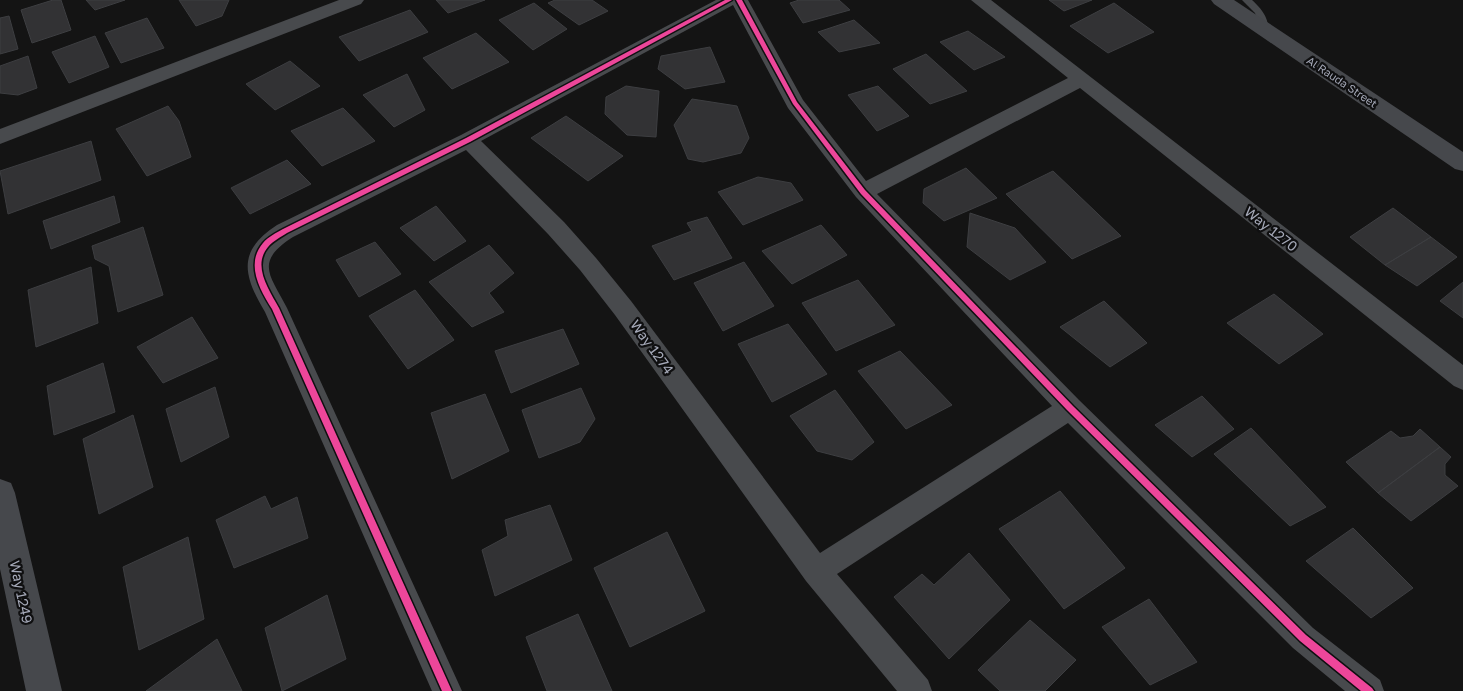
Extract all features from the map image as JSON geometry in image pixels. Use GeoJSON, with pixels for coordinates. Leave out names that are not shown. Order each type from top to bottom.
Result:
{"type":"FeatureCollection","features":[{"type":"Feature","properties":{"kind":"main road","name":"Al Rauda Street"},"geometry":{"type":"LineString","coordinates":[[1221,0],[1463,163]]}},
{"type":"Feature","properties":{"kind":"main road","name":"Way 1249"},"geometry":{"type":"LineString","coordinates":[[0,493],[38,671],[44,691]]}},
{"type":"Feature","properties":{"kind":"street"},"geometry":{"type":"LineString","coordinates":[[0,138],[355,0]]}},
{"type":"Feature","properties":{"kind":"street"},"geometry":{"type":"LineString","coordinates":[[447,691],[275,308],[264,289],[256,266],[264,246],[285,231],[468,140],[729,0]]}},
{"type":"Feature","properties":{"kind":"street"},"geometry":{"type":"LineString","coordinates":[[739,0],[795,103],[863,192],[1070,408],[1303,638],[1369,691]]}},
{"type":"Feature","properties":{"kind":"street","name":"Way 1270"},"geometry":{"type":"LineString","coordinates":[[980,0],[1463,379]]}},
{"type":"Feature","properties":{"kind":"street"},"geometry":{"type":"LineString","coordinates":[[863,192],[1080,80]]}},
{"type":"Feature","properties":{"kind":"street","name":"Way 1274"},"geometry":{"type":"LineString","coordinates":[[468,140],[556,228],[588,264],[623,308],[816,570],[917,691]]}},
{"type":"Feature","properties":{"kind":"street"},"geometry":{"type":"LineString","coordinates":[[816,570],[1070,408]]}},
{"type":"Feature","properties":{"kind":"lane"},"geometry":{"type":"LineString","coordinates":[[1247,0],[1261,14],[1264,30]]}},
{"type":"Feature","properties":{"kind":"building"},"geometry":{"type":"Polygon","coordinates":[[[53,0],[61,0],[71,30],[32,43],[21,10],[53,0]]]}},
{"type":"Feature","properties":{"kind":"building"},"geometry":{"type":"Polygon","coordinates":[[[86,0],[125,0],[95,10],[86,0]]]}},
{"type":"Feature","properties":{"kind":"building"},"geometry":{"type":"Polygon","coordinates":[[[179,0],[229,0],[222,16],[196,26],[179,0]]]}},
{"type":"Feature","properties":{"kind":"building"},"geometry":{"type":"Polygon","coordinates":[[[436,0],[485,0],[448,13],[436,0]]]}},
{"type":"Feature","properties":{"kind":"building"},"geometry":{"type":"Polygon","coordinates":[[[555,0],[592,0],[608,11],[579,25],[548,3],[555,0]]]}},
{"type":"Feature","properties":{"kind":"building"},"geometry":{"type":"Polygon","coordinates":[[[799,0],[839,0],[850,10],[803,23],[790,3],[799,0]]]}},
{"type":"Feature","properties":{"kind":"building"},"geometry":{"type":"Polygon","coordinates":[[[1049,0],[1092,0],[1064,11],[1049,0]]]}},
{"type":"Feature","properties":{"kind":"building"},"geometry":{"type":"Polygon","coordinates":[[[534,3],[567,29],[533,50],[499,20],[534,3]]]}},
{"type":"Feature","properties":{"kind":"building"},"geometry":{"type":"Polygon","coordinates":[[[1114,3],[1154,32],[1108,53],[1070,26],[1114,3]]]}},
{"type":"Feature","properties":{"kind":"building"},"geometry":{"type":"Polygon","coordinates":[[[410,10],[428,32],[359,61],[339,37],[410,10]]]}},
{"type":"Feature","properties":{"kind":"building"},"geometry":{"type":"Polygon","coordinates":[[[9,16],[18,49],[0,54],[0,18],[9,16]]]}},
{"type":"Feature","properties":{"kind":"building"},"geometry":{"type":"Polygon","coordinates":[[[147,18],[164,48],[121,63],[105,33],[147,18]]]}},
{"type":"Feature","properties":{"kind":"building"},"geometry":{"type":"Polygon","coordinates":[[[854,20],[880,43],[839,52],[818,32],[854,20]]]}},
{"type":"Feature","properties":{"kind":"building"},"geometry":{"type":"Polygon","coordinates":[[[968,31],[1005,57],[974,70],[940,42],[968,31]]]}},
{"type":"Feature","properties":{"kind":"building"},"geometry":{"type":"Polygon","coordinates":[[[476,33],[509,62],[452,89],[423,58],[476,33]]]}},
{"type":"Feature","properties":{"kind":"building"},"geometry":{"type":"Polygon","coordinates":[[[95,36],[109,67],[69,83],[52,52],[95,36]]]}},
{"type":"Feature","properties":{"kind":"building"},"geometry":{"type":"Polygon","coordinates":[[[710,47],[725,82],[685,89],[658,69],[661,56],[710,47]]]}},
{"type":"Feature","properties":{"kind":"building"},"geometry":{"type":"Polygon","coordinates":[[[926,54],[967,91],[930,104],[893,69],[926,54]]]}},
{"type":"Feature","properties":{"kind":"building"},"geometry":{"type":"Polygon","coordinates":[[[28,56],[37,88],[18,95],[0,93],[0,66],[28,56]]]}},
{"type":"Feature","properties":{"kind":"building"},"geometry":{"type":"Polygon","coordinates":[[[290,61],[320,86],[275,110],[246,84],[290,61]]]}},
{"type":"Feature","properties":{"kind":"building"},"geometry":{"type":"Polygon","coordinates":[[[407,74],[425,110],[394,127],[363,95],[407,74]]]}},
{"type":"Feature","properties":{"kind":"building"},"geometry":{"type":"Polygon","coordinates":[[[626,86],[659,91],[656,137],[627,135],[605,114],[606,97],[626,86]]]}},
{"type":"Feature","properties":{"kind":"building"},"geometry":{"type":"Polygon","coordinates":[[[878,86],[909,116],[877,131],[848,95],[878,86]]]}},
{"type":"Feature","properties":{"kind":"building"},"geometry":{"type":"Polygon","coordinates":[[[692,99],[737,106],[749,138],[741,153],[703,162],[688,159],[674,125],[692,99]]]}},
{"type":"Feature","properties":{"kind":"building"},"geometry":{"type":"Polygon","coordinates":[[[168,106],[179,121],[191,157],[147,176],[116,129],[168,106]]]}},
{"type":"Feature","properties":{"kind":"building"},"geometry":{"type":"Polygon","coordinates":[[[343,108],[375,141],[322,166],[291,131],[343,108]]]}},
{"type":"Feature","properties":{"kind":"building"},"geometry":{"type":"Polygon","coordinates":[[[566,116],[623,156],[588,181],[531,138],[566,116]]]}},
{"type":"Feature","properties":{"kind":"building"},"geometry":{"type":"Polygon","coordinates":[[[91,141],[101,180],[8,214],[0,171],[91,141]]]}},
{"type":"Feature","properties":{"kind":"building"},"geometry":{"type":"Polygon","coordinates":[[[287,160],[311,184],[250,214],[231,188],[287,160]]]}},
{"type":"Feature","properties":{"kind":"building"},"geometry":{"type":"Polygon","coordinates":[[[966,168],[997,198],[944,221],[923,203],[924,189],[966,168]]]}},
{"type":"Feature","properties":{"kind":"building"},"geometry":{"type":"Polygon","coordinates":[[[1053,171],[1121,236],[1072,259],[1006,194],[1053,171]]]}},
{"type":"Feature","properties":{"kind":"building"},"geometry":{"type":"Polygon","coordinates":[[[758,177],[791,183],[803,200],[743,225],[718,192],[758,177]]]}},
{"type":"Feature","properties":{"kind":"building"},"geometry":{"type":"Polygon","coordinates":[[[114,196],[120,222],[51,249],[43,221],[114,196]]]}},
{"type":"Feature","properties":{"kind":"building"},"geometry":{"type":"Polygon","coordinates":[[[436,206],[466,241],[434,261],[400,228],[436,206]]]}},
{"type":"Feature","properties":{"kind":"building"},"geometry":{"type":"Polygon","coordinates":[[[1393,208],[1431,237],[1385,265],[1350,237],[1393,208]]]}},
{"type":"Feature","properties":{"kind":"building"},"geometry":{"type":"Polygon","coordinates":[[[970,213],[1015,228],[1046,262],[1010,280],[967,247],[970,213]]]}},
{"type":"Feature","properties":{"kind":"building"},"geometry":{"type":"Polygon","coordinates":[[[707,217],[732,258],[674,280],[652,246],[692,231],[687,223],[707,217]]]}},
{"type":"Feature","properties":{"kind":"building"},"geometry":{"type":"Polygon","coordinates":[[[821,225],[847,255],[792,284],[762,251],[821,225]]]}},
{"type":"Feature","properties":{"kind":"building"},"geometry":{"type":"Polygon","coordinates":[[[143,227],[163,295],[118,312],[109,266],[95,259],[92,246],[143,227]]]}},
{"type":"Feature","properties":{"kind":"building"},"geometry":{"type":"Polygon","coordinates":[[[1431,237],[1457,257],[1417,286],[1385,265],[1431,237]]]}},
{"type":"Feature","properties":{"kind":"building"},"geometry":{"type":"Polygon","coordinates":[[[375,242],[401,274],[359,297],[336,260],[375,242]]]}},
{"type":"Feature","properties":{"kind":"building"},"geometry":{"type":"Polygon","coordinates":[[[489,245],[514,273],[489,293],[504,312],[472,327],[429,282],[489,245]]]}},
{"type":"Feature","properties":{"kind":"building"},"geometry":{"type":"Polygon","coordinates":[[[744,262],[774,306],[723,331],[694,283],[744,262]]]}},
{"type":"Feature","properties":{"kind":"building"},"geometry":{"type":"Polygon","coordinates":[[[91,267],[98,323],[36,347],[28,290],[91,267]]]}},
{"type":"Feature","properties":{"kind":"building"},"geometry":{"type":"Polygon","coordinates":[[[858,280],[895,325],[836,351],[802,303],[858,280]]]}},
{"type":"Feature","properties":{"kind":"building"},"geometry":{"type":"Polygon","coordinates":[[[1463,282],[1463,318],[1440,301],[1463,282]]]}},
{"type":"Feature","properties":{"kind":"building"},"geometry":{"type":"Polygon","coordinates":[[[415,290],[454,340],[408,369],[369,316],[415,290]]]}},
{"type":"Feature","properties":{"kind":"building"},"geometry":{"type":"Polygon","coordinates":[[[1274,294],[1323,334],[1279,364],[1227,323],[1274,294]]]}},
{"type":"Feature","properties":{"kind":"building"},"geometry":{"type":"Polygon","coordinates":[[[1104,301],[1147,343],[1110,367],[1060,327],[1104,301]]]}},
{"type":"Feature","properties":{"kind":"building"},"geometry":{"type":"Polygon","coordinates":[[[192,317],[218,358],[163,383],[137,347],[192,317]]]}},
{"type":"Feature","properties":{"kind":"building"},"geometry":{"type":"Polygon","coordinates":[[[788,324],[827,374],[772,402],[738,344],[788,324]]]}},
{"type":"Feature","properties":{"kind":"building"},"geometry":{"type":"Polygon","coordinates":[[[563,329],[579,364],[511,393],[495,351],[563,329]]]}},
{"type":"Feature","properties":{"kind":"building"},"geometry":{"type":"Polygon","coordinates":[[[900,351],[952,405],[906,429],[858,371],[900,351]]]}},
{"type":"Feature","properties":{"kind":"building"},"geometry":{"type":"Polygon","coordinates":[[[103,363],[115,412],[54,435],[47,386],[103,363]]]}},
{"type":"Feature","properties":{"kind":"building"},"geometry":{"type":"Polygon","coordinates":[[[215,387],[229,437],[181,462],[166,409],[215,387]]]}},
{"type":"Feature","properties":{"kind":"building"},"geometry":{"type":"Polygon","coordinates":[[[581,388],[595,419],[580,442],[539,458],[522,410],[581,388]]]}},
{"type":"Feature","properties":{"kind":"building"},"geometry":{"type":"Polygon","coordinates":[[[835,390],[874,442],[852,460],[817,451],[790,416],[835,390]]]}},
{"type":"Feature","properties":{"kind":"building"},"geometry":{"type":"Polygon","coordinates":[[[485,394],[509,451],[452,479],[431,413],[485,394]]]}},
{"type":"Feature","properties":{"kind":"building"},"geometry":{"type":"Polygon","coordinates":[[[1202,396],[1234,429],[1192,457],[1155,425],[1202,396]]]}},
{"type":"Feature","properties":{"kind":"building"},"geometry":{"type":"Polygon","coordinates":[[[133,415],[153,487],[99,514],[83,439],[133,415]]]}},
{"type":"Feature","properties":{"kind":"building"},"geometry":{"type":"Polygon","coordinates":[[[1251,428],[1326,507],[1290,526],[1214,454],[1251,428]]]}},
{"type":"Feature","properties":{"kind":"building"},"geometry":{"type":"Polygon","coordinates":[[[1420,429],[1440,447],[1378,493],[1346,462],[1391,431],[1400,438],[1413,436],[1420,429]]]}},
{"type":"Feature","properties":{"kind":"building"},"geometry":{"type":"Polygon","coordinates":[[[1440,447],[1451,457],[1445,464],[1445,475],[1458,486],[1411,521],[1378,493],[1440,447]]]}},
{"type":"Feature","properties":{"kind":"building"},"geometry":{"type":"Polygon","coordinates":[[[1060,491],[1125,568],[1064,609],[999,529],[1060,491]]]}},
{"type":"Feature","properties":{"kind":"building"},"geometry":{"type":"Polygon","coordinates":[[[265,496],[271,509],[297,497],[308,538],[234,568],[216,520],[265,496]]]}},
{"type":"Feature","properties":{"kind":"building"},"geometry":{"type":"Polygon","coordinates":[[[550,505],[572,560],[495,596],[482,550],[508,536],[505,520],[550,505]]]}},
{"type":"Feature","properties":{"kind":"building"},"geometry":{"type":"Polygon","coordinates":[[[1353,528],[1413,588],[1371,618],[1306,561],[1353,528]]]}},
{"type":"Feature","properties":{"kind":"building"},"geometry":{"type":"Polygon","coordinates":[[[667,532],[705,611],[630,647],[594,568],[667,532]]]}},
{"type":"Feature","properties":{"kind":"building"},"geometry":{"type":"Polygon","coordinates":[[[188,537],[204,619],[139,650],[123,567],[188,537]]]}},
{"type":"Feature","properties":{"kind":"building"},"geometry":{"type":"Polygon","coordinates":[[[969,553],[1010,600],[949,659],[894,597],[922,574],[934,585],[969,553]]]}},
{"type":"Feature","properties":{"kind":"building"},"geometry":{"type":"Polygon","coordinates":[[[327,595],[346,659],[282,691],[265,628],[327,595]]]}},
{"type":"Feature","properties":{"kind":"building"},"geometry":{"type":"Polygon","coordinates":[[[1149,599],[1197,662],[1150,685],[1102,627],[1149,599]]]}},
{"type":"Feature","properties":{"kind":"building"},"geometry":{"type":"Polygon","coordinates":[[[578,614],[612,691],[547,691],[526,637],[578,614]]]}},
{"type":"Feature","properties":{"kind":"building"},"geometry":{"type":"Polygon","coordinates":[[[1030,620],[1076,660],[1045,691],[1000,691],[978,670],[1030,620]]]}},
{"type":"Feature","properties":{"kind":"building"},"geometry":{"type":"Polygon","coordinates":[[[217,639],[242,691],[146,691],[217,639]]]}},
{"type":"Feature","properties":{"kind":"cycle path"},"geometry":{"type":"LineString","coordinates":[[447,691],[275,308],[266,294],[258,271],[260,255],[266,245],[285,231],[468,140],[729,0]]}},
{"type":"Feature","properties":{"kind":"cycle path"},"geometry":{"type":"LineString","coordinates":[[739,0],[795,103],[863,192],[1070,408],[1303,638],[1369,691]]}}]}
